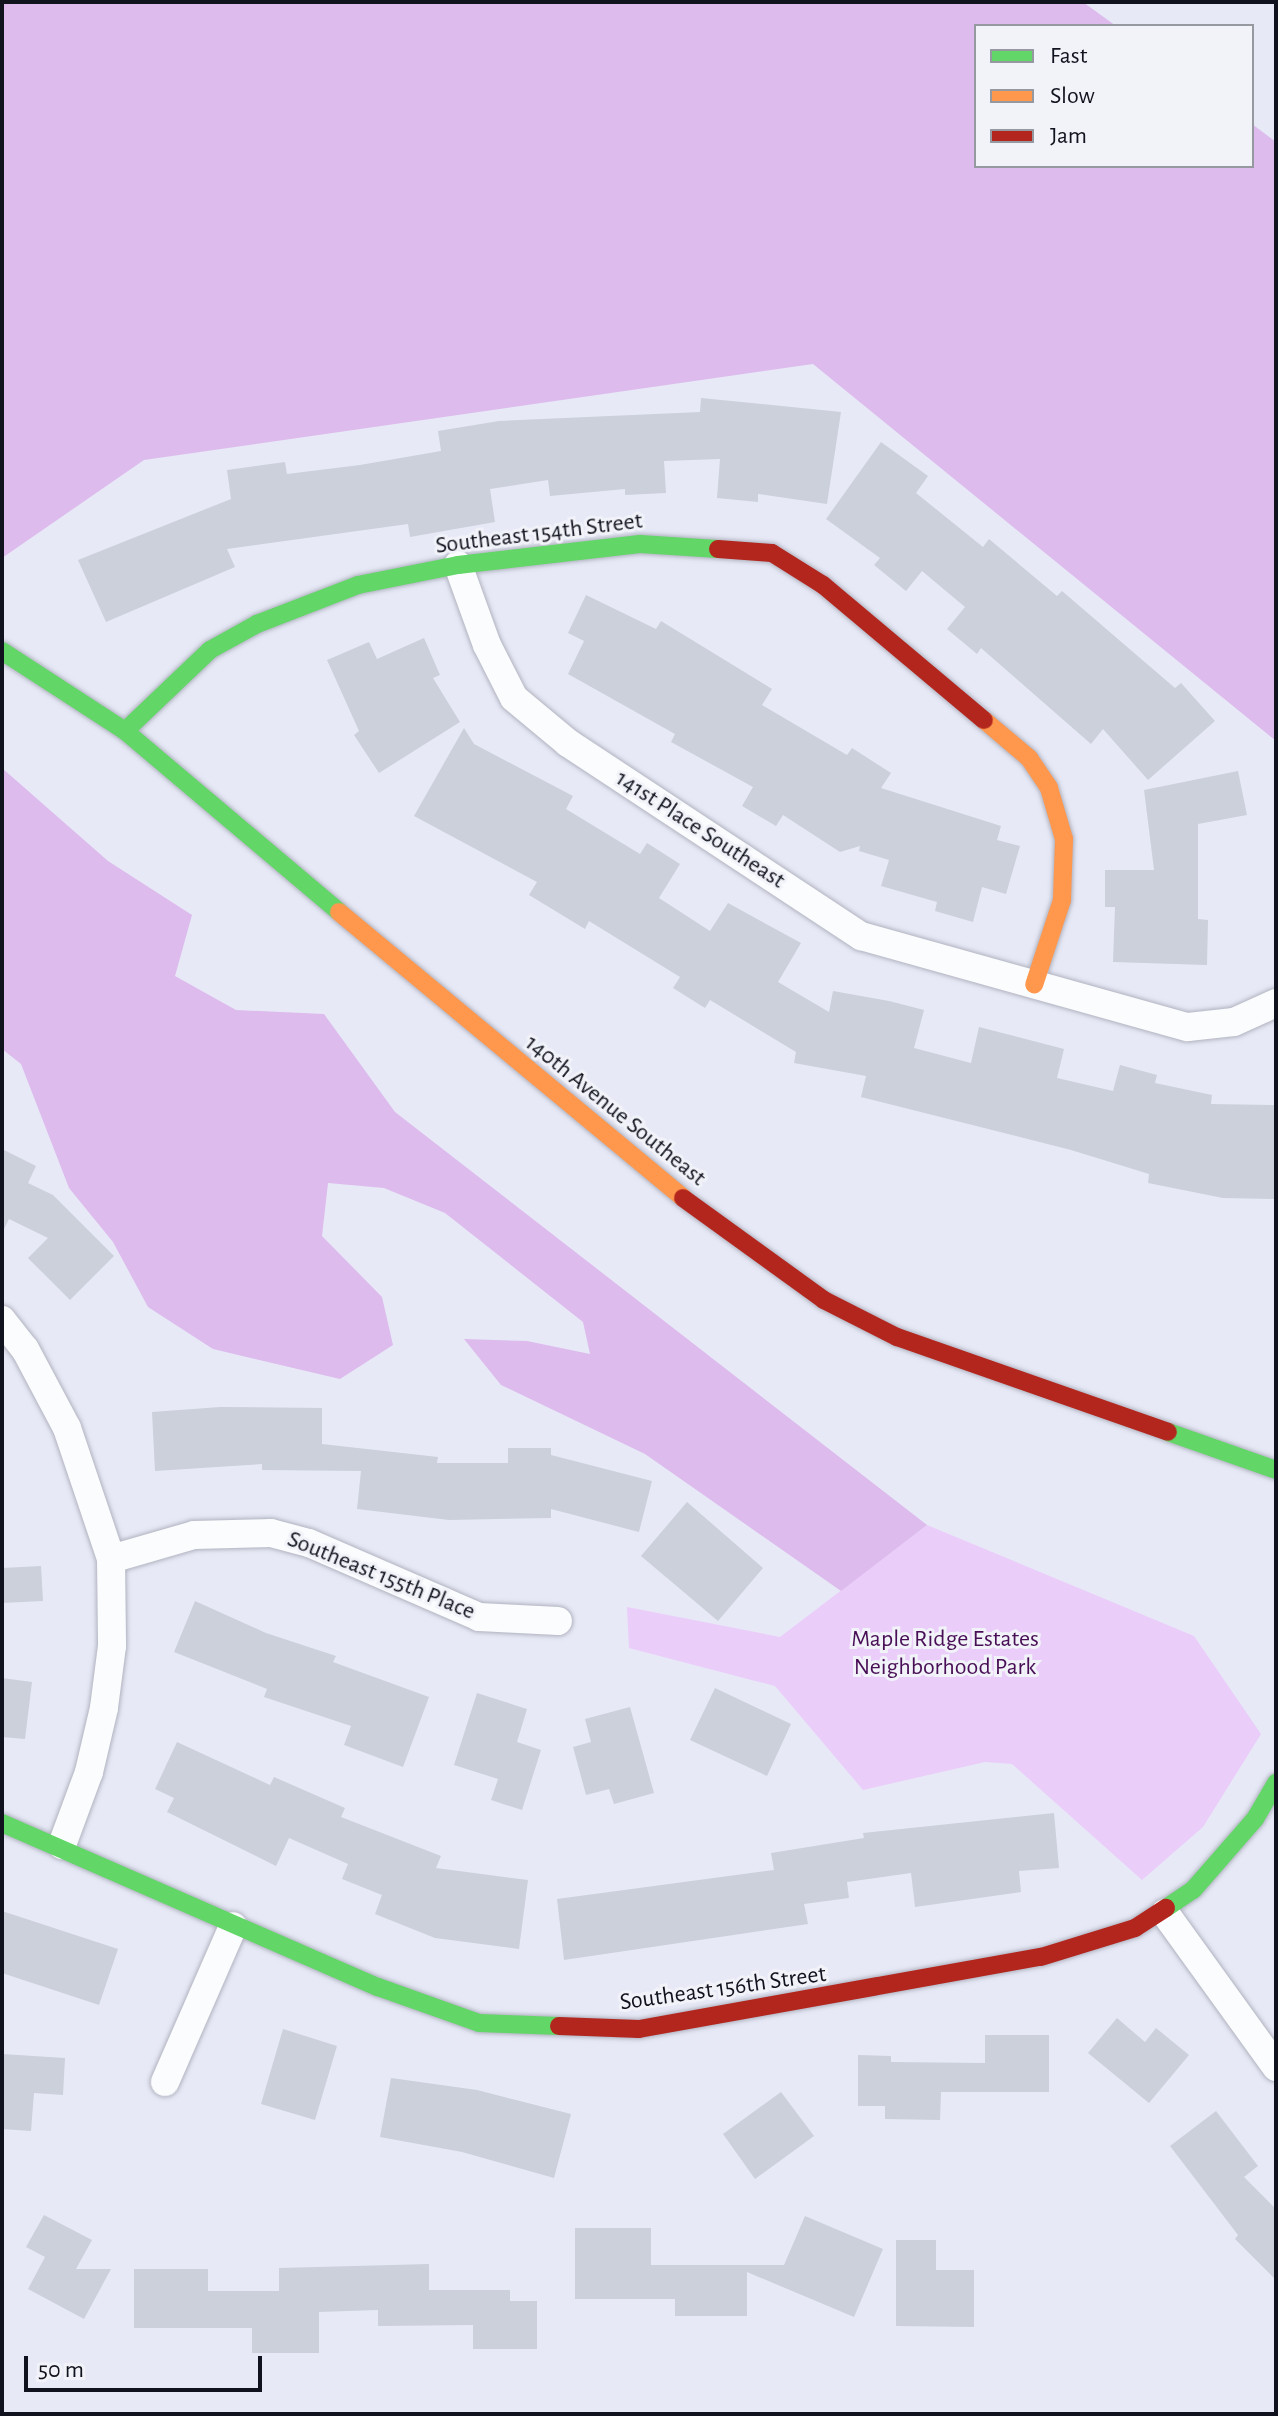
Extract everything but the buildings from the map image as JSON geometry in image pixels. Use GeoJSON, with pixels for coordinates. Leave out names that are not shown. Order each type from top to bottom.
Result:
{"type":"FeatureCollection","features":[{"type":"Feature","properties":{"kind":"street","name":"Southeast 154th Street"},"geometry":{"type":"LineString","coordinates":[[125,731],[210,650],[257,624],[358,585],[458,565],[640,544],[772,553],[823,585],[1029,758],[1049,788],[1064,839],[1062,900],[1034,985]]}},
{"type":"Feature","properties":{"kind":"street","name":"141st Place Southeast"},"geometry":{"type":"LineString","coordinates":[[458,565],[487,645],[514,698],[568,743],[861,936],[1188,1027],[1234,1022],[1276,1003]]}},
{"type":"Feature","properties":{"kind":"street","name":"140th Avenue Southeast"},"geometry":{"type":"LineString","coordinates":[[2,651],[125,731],[589,1123],[742,1245],[824,1300],[897,1337],[1276,1470]]}},
{"type":"Feature","properties":{"kind":"street"},"geometry":{"type":"LineString","coordinates":[[2,1320],[25,1349],[67,1428],[111,1559],[112,1646],[104,1708],[89,1772],[62,1845]]}},
{"type":"Feature","properties":{"kind":"street","name":"Southeast 155th Place"},"geometry":{"type":"LineString","coordinates":[[111,1559],[194,1535],[271,1533],[309,1543],[479,1617],[558,1621]]}},
{"type":"Feature","properties":{"kind":"street","name":"Southeast 156th Street"},"geometry":{"type":"LineString","coordinates":[[2,1823],[62,1845],[233,1926],[479,2023],[625,2029],[788,2006],[1041,1957],[1165,1913],[1218,1865],[1276,1783]]}},
{"type":"Feature","properties":{"kind":"street"},"geometry":{"type":"LineString","coordinates":[[1165,1913],[1276,2067]]}},
{"type":"Feature","properties":{"kind":"street"},"geometry":{"type":"LineString","coordinates":[[165,2082],[233,1926]]}},
{"type":"Feature","properties":{"kind":"green space","name":"Maple Ridge Estates Neighborhood Park"},"geometry":{"type":"Polygon","coordinates":[[[927,1525],[1194,1636],[1261,1734],[1203,1827],[1142,1880],[1012,1764],[985,1762],[863,1790],[775,1686],[629,1648],[627,1607],[780,1637],[927,1525]]]}},
{"type":"Feature","properties":{"kind":"shaded area"},"geometry":{"type":"Polygon","coordinates":[[[2,2],[1083,2],[1113,24],[974,24],[974,168],[1254,168],[1254,126],[1276,142],[1276,741],[813,364],[144,460],[2,558],[2,2]]]}},
{"type":"Feature","properties":{"kind":"shaded area"},"geometry":{"type":"Polygon","coordinates":[[[2,768],[108,861],[192,915],[175,976],[236,1010],[324,1014],[395,1112],[927,1525],[841,1591],[645,1454],[501,1385],[464,1339],[527,1341],[590,1354],[583,1322],[445,1213],[384,1188],[328,1183],[322,1236],[382,1297],[393,1345],[340,1379],[213,1349],[148,1307],[113,1242],[69,1188],[21,1064],[2,1049],[2,768]]]}},
{"type":"Feature","properties":{"kind":"traffic: fast"},"geometry":{"type":"LineString","coordinates":[[125,731],[210,650],[257,624],[358,585],[458,565],[640,544],[718,549]]}},
{"type":"Feature","properties":{"kind":"traffic: fast"},"geometry":{"type":"LineString","coordinates":[[2,651],[125,731],[339,912]]}},
{"type":"Feature","properties":{"kind":"traffic: fast"},"geometry":{"type":"LineString","coordinates":[[1168,1432],[1276,1470]]}},
{"type":"Feature","properties":{"kind":"traffic: fast"},"geometry":{"type":"LineString","coordinates":[[1166,1908],[1193,1890],[1255,1819],[1276,1783]]}},
{"type":"Feature","properties":{"kind":"traffic: fast"},"geometry":{"type":"LineString","coordinates":[[2,1823],[378,1987],[479,2023],[559,2026]]}},
{"type":"Feature","properties":{"kind":"traffic: slow"},"geometry":{"type":"LineString","coordinates":[[984,720],[1029,758],[1049,788],[1064,839],[1062,900],[1034,985]]}},
{"type":"Feature","properties":{"kind":"traffic: slow"},"geometry":{"type":"LineString","coordinates":[[339,912],[683,1198]]}},
{"type":"Feature","properties":{"kind":"traffic: jam"},"geometry":{"type":"LineString","coordinates":[[718,549],[772,553],[823,585],[984,720]]}},
{"type":"Feature","properties":{"kind":"traffic: jam"},"geometry":{"type":"LineString","coordinates":[[683,1198],[824,1300],[897,1337],[1168,1432]]}},
{"type":"Feature","properties":{"kind":"traffic: jam"},"geometry":{"type":"LineString","coordinates":[[559,2026],[639,2029],[1041,1957],[1135,1928],[1166,1908]]}}]}
